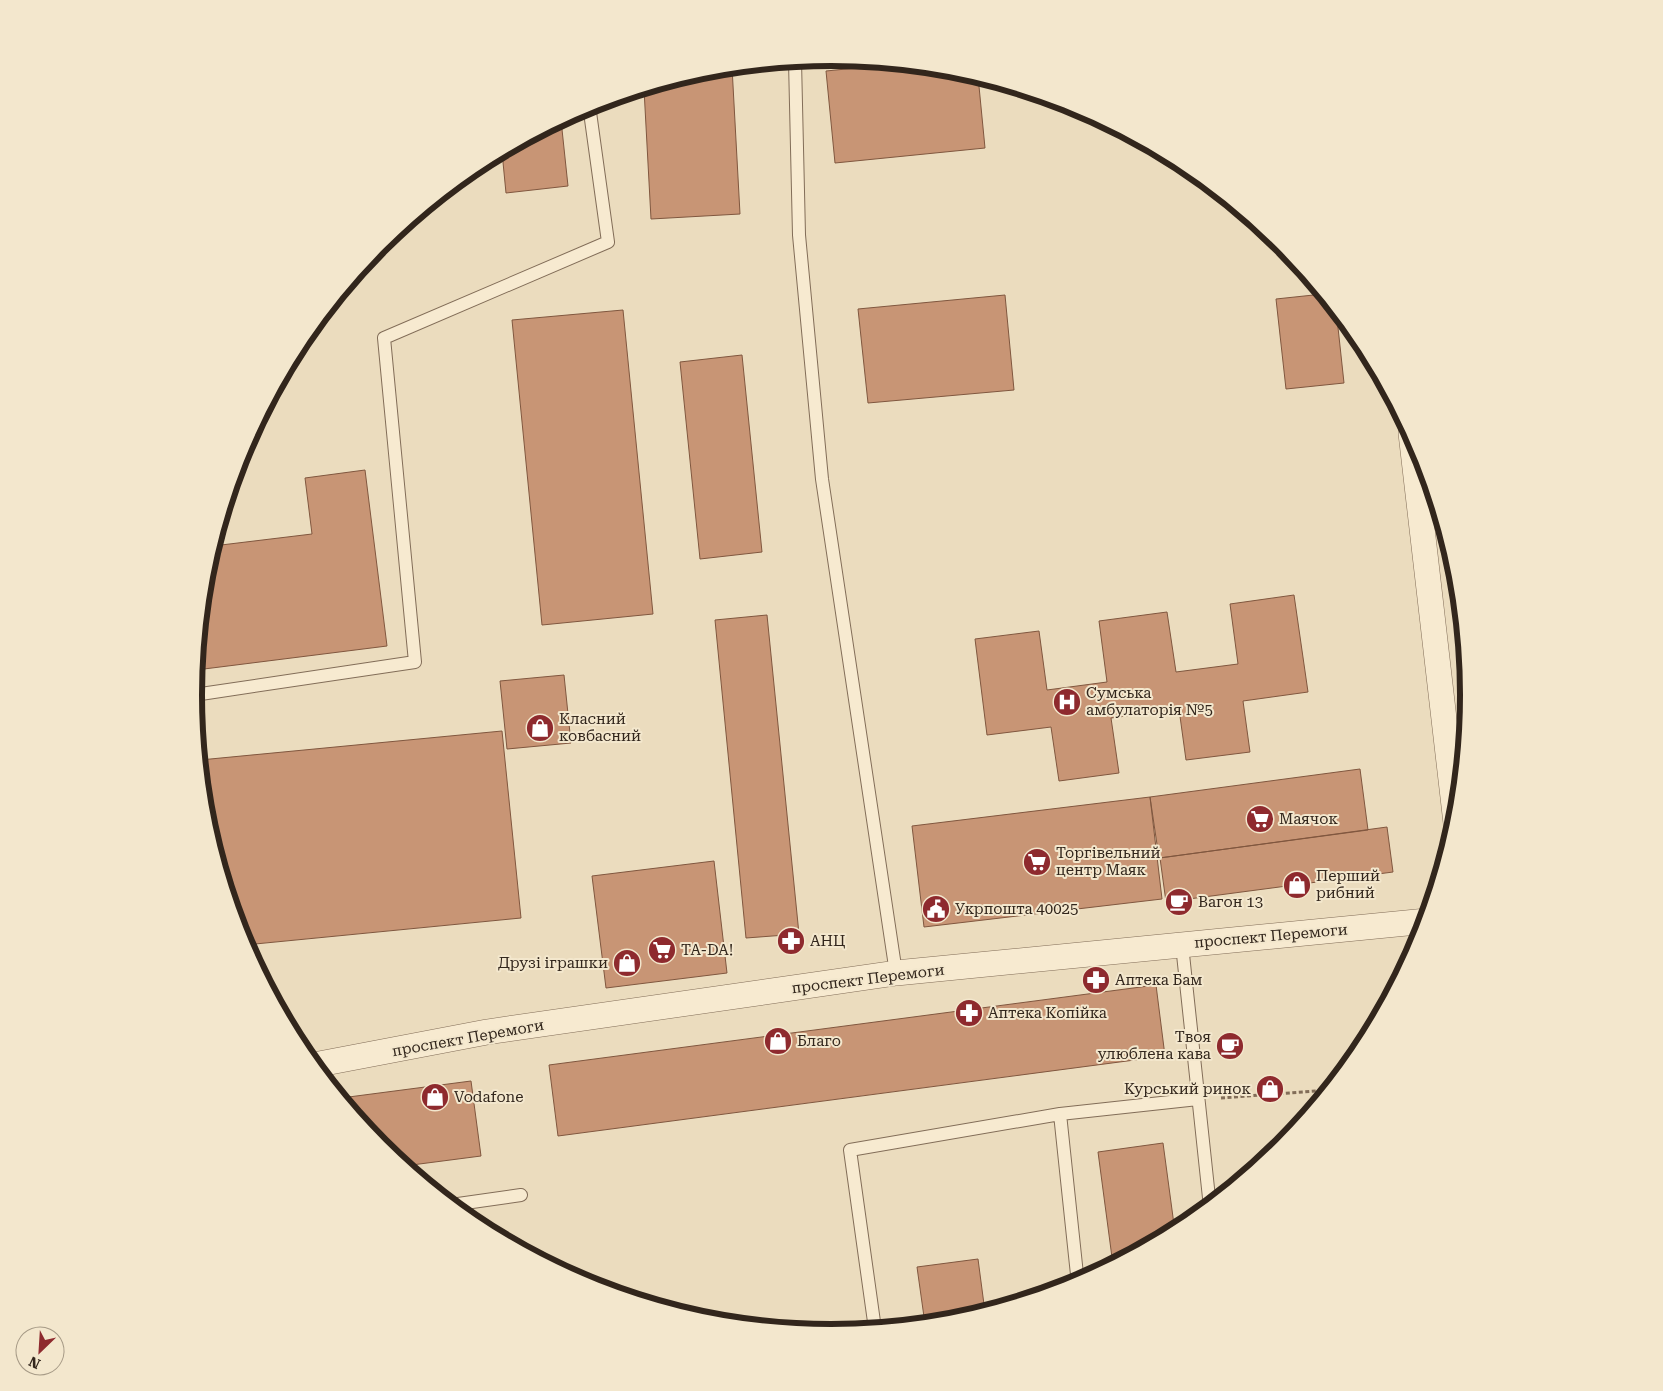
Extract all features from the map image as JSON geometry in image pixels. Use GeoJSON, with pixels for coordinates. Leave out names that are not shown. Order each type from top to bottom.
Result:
{"type":"FeatureCollection","features":[{"type":"Feature","properties":{"kind":"street"},"geometry":{"type":"LineString","coordinates":[[1414,457],[1453,794]]}},
{"type":"Feature","properties":{"kind":"street","name":"проспект Перемоги"},"geometry":{"type":"LineString","coordinates":[[322,1064],[488,1032],[896,973],[1418,922]]}},
{"type":"Feature","properties":{"kind":"lane"},"geometry":{"type":"LineString","coordinates":[[794,68],[799,235],[822,479],[896,973]]}},
{"type":"Feature","properties":{"kind":"lane"},"geometry":{"type":"LineString","coordinates":[[202,694],[415,662],[384,338],[608,242],[590,114]]}},
{"type":"Feature","properties":{"kind":"lane"},"geometry":{"type":"LineString","coordinates":[[1182,944],[1209,1199]]}},
{"type":"Feature","properties":{"kind":"lane"},"geometry":{"type":"LineString","coordinates":[[874,1323],[850,1150],[1060,1114],[1198,1099]]}},
{"type":"Feature","properties":{"kind":"lane"},"geometry":{"type":"LineString","coordinates":[[1060,1114],[1077,1275]]}},
{"type":"Feature","properties":{"kind":"lane"},"geometry":{"type":"LineString","coordinates":[[460,1204],[521,1195]]}},
{"type":"Feature","properties":{"kind":"path"},"geometry":{"type":"LineString","coordinates":[[1198,1099],[1321,1091]]}},
{"type":"Feature","properties":{"kind":"building"},"geometry":{"type":"Polygon","coordinates":[[[873,68],[954,78],[979,84],[985,148],[835,163],[826,71],[873,68]]]}},
{"type":"Feature","properties":{"kind":"building"},"geometry":{"type":"Polygon","coordinates":[[[732,74],[740,214],[651,219],[644,95],[709,78],[732,74]]]}},
{"type":"Feature","properties":{"kind":"building"},"geometry":{"type":"Polygon","coordinates":[[[562,127],[568,186],[506,193],[503,160],[562,127]]]}},
{"type":"Feature","properties":{"kind":"building"},"geometry":{"type":"Polygon","coordinates":[[[1005,295],[1014,390],[868,403],[858,309],[1005,295]]]}},
{"type":"Feature","properties":{"kind":"building"},"geometry":{"type":"Polygon","coordinates":[[[1316,295],[1331,312],[1337,321],[1344,383],[1286,389],[1276,299],[1316,295]]]}},
{"type":"Feature","properties":{"kind":"building"},"geometry":{"type":"Polygon","coordinates":[[[623,310],[653,614],[542,625],[512,320],[623,310]]]}},
{"type":"Feature","properties":{"kind":"building"},"geometry":{"type":"Polygon","coordinates":[[[742,355],[762,552],[700,559],[680,362],[742,355]]]}},
{"type":"Feature","properties":{"kind":"building"},"geometry":{"type":"Polygon","coordinates":[[[365,470],[387,646],[203,669],[208,613],[214,573],[221,545],[312,534],[305,478],[365,470]]]}},
{"type":"Feature","properties":{"kind":"building"},"geometry":{"type":"Polygon","coordinates":[[[1294,595],[1308,692],[1243,701],[1250,752],[1186,760],[1179,709],[1111,718],[1119,773],[1059,781],[1051,727],[987,735],[975,639],[1039,631],[1047,690],[1107,682],[1099,621],[1167,612],[1176,672],[1238,664],[1230,604],[1294,595]]]}},
{"type":"Feature","properties":{"kind":"building"},"geometry":{"type":"Polygon","coordinates":[[[767,615],[799,934],[746,938],[715,620],[767,615]]]}},
{"type":"Feature","properties":{"kind":"building"},"geometry":{"type":"Polygon","coordinates":[[[564,675],[571,743],[507,749],[500,681],[564,675]]]}},
{"type":"Feature","properties":{"kind":"building"},"geometry":{"type":"Polygon","coordinates":[[[502,731],[521,918],[254,944],[236,898],[224,858],[214,818],[206,759],[502,731]]]}},
{"type":"Feature","properties":{"kind":"building","name":"Маячок"},"geometry":{"type":"Polygon","coordinates":[[[1360,769],[1368,830],[1159,858],[1150,797],[1360,769]]]}},
{"type":"Feature","properties":{"kind":"building","name":"Торгівельний центр Маяк"},"geometry":{"type":"Polygon","coordinates":[[[1150,797],[1162,899],[924,927],[912,826],[1150,797]]]}},
{"type":"Feature","properties":{"kind":"building"},"geometry":{"type":"Polygon","coordinates":[[[1387,827],[1393,872],[1166,902],[1160,858],[1387,827]]]}},
{"type":"Feature","properties":{"kind":"building"},"geometry":{"type":"Polygon","coordinates":[[[714,861],[727,973],[606,988],[592,876],[714,861]]]}},
{"type":"Feature","properties":{"kind":"building"},"geometry":{"type":"Polygon","coordinates":[[[1156,985],[1165,1056],[558,1136],[549,1065],[1156,985]]]}},
{"type":"Feature","properties":{"kind":"building"},"geometry":{"type":"Polygon","coordinates":[[[471,1081],[481,1156],[413,1165],[347,1097],[471,1081]]]}},
{"type":"Feature","properties":{"kind":"building"},"geometry":{"type":"Polygon","coordinates":[[[1163,1143],[1174,1223],[1112,1259],[1098,1152],[1163,1143]]]}},
{"type":"Feature","properties":{"kind":"building"},"geometry":{"type":"Polygon","coordinates":[[[978,1259],[984,1305],[924,1317],[917,1267],[978,1259]]]}},
{"type":"Feature","properties":{"kind":"place","name":"Сумська амбулаторія №5"},"geometry":{"type":"Point","coordinates":[1067,702]}},
{"type":"Feature","properties":{"kind":"place","name":"Класний ковбасний"},"geometry":{"type":"Point","coordinates":[540,728]}},
{"type":"Feature","properties":{"kind":"place","name":"Маячок"},"geometry":{"type":"Point","coordinates":[1260,819]}},
{"type":"Feature","properties":{"kind":"place","name":"Торгівельний центр Маяк"},"geometry":{"type":"Point","coordinates":[1037,862]}},
{"type":"Feature","properties":{"kind":"place","name":"Перший рибний"},"geometry":{"type":"Point","coordinates":[1297,885]}},
{"type":"Feature","properties":{"kind":"place","name":"Вагон 13"},"geometry":{"type":"Point","coordinates":[1179,902]}},
{"type":"Feature","properties":{"kind":"place","name":"Укрпошта 40025"},"geometry":{"type":"Point","coordinates":[936,909]}},
{"type":"Feature","properties":{"kind":"place","name":"АНЦ"},"geometry":{"type":"Point","coordinates":[791,941]}},
{"type":"Feature","properties":{"kind":"place","name":"TA-DA!"},"geometry":{"type":"Point","coordinates":[662,950]}},
{"type":"Feature","properties":{"kind":"place","name":"Друзі іграшки"},"geometry":{"type":"Point","coordinates":[627,963]}},
{"type":"Feature","properties":{"kind":"place","name":"Аптека Бам"},"geometry":{"type":"Point","coordinates":[1096,980]}},
{"type":"Feature","properties":{"kind":"place","name":"Аптека Копійка"},"geometry":{"type":"Point","coordinates":[969,1013]}},
{"type":"Feature","properties":{"kind":"place","name":"Благо"},"geometry":{"type":"Point","coordinates":[778,1041]}},
{"type":"Feature","properties":{"kind":"place","name":"Твоя улюблена кава"},"geometry":{"type":"Point","coordinates":[1230,1046]}},
{"type":"Feature","properties":{"kind":"place","name":"Курський ринок"},"geometry":{"type":"Point","coordinates":[1270,1089]}},
{"type":"Feature","properties":{"kind":"place","name":"Vodafone"},"geometry":{"type":"Point","coordinates":[435,1097]}}]}
